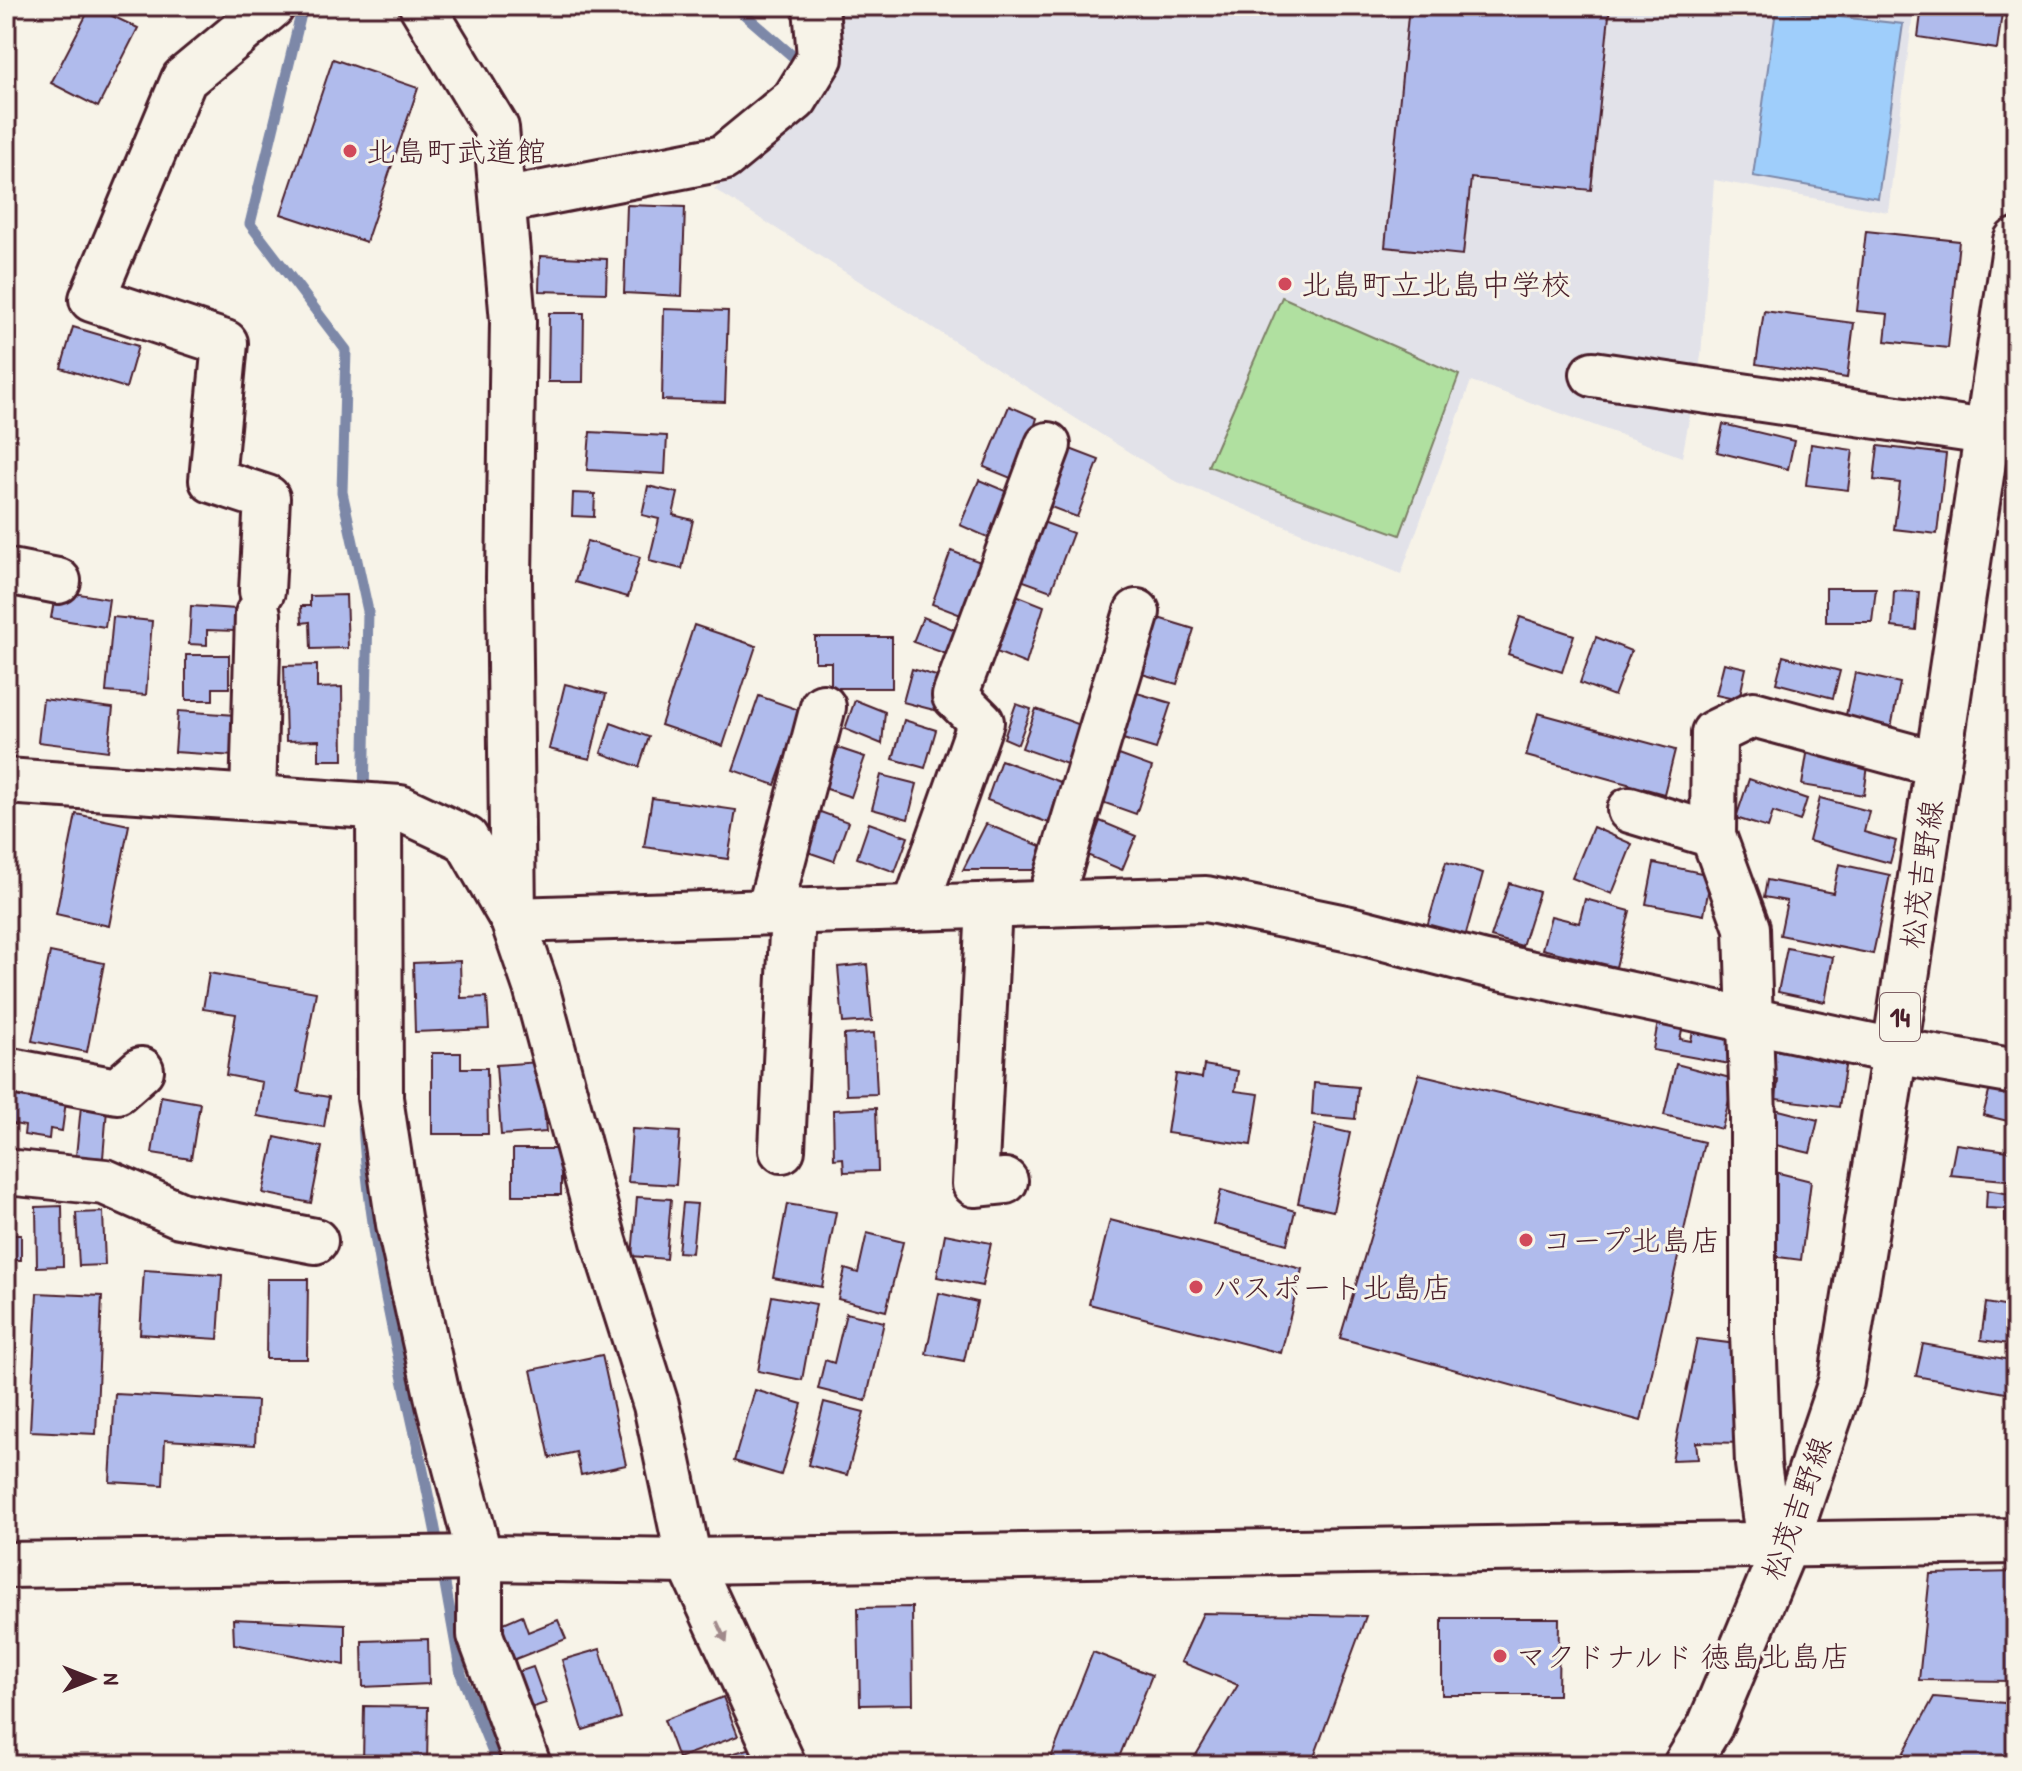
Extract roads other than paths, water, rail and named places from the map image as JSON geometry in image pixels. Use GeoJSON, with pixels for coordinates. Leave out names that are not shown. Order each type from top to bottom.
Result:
{"type":"FeatureCollection","features":[{"type":"Feature","properties":{"kind":"street"},"geometry":{"type":"LineString","coordinates":[[253,798],[267,498],[212,480],[225,343],[92,299],[184,79],[272,6]]}},
{"type":"Feature","properties":{"kind":"street"},"geometry":{"type":"LineString","coordinates":[[422,6],[496,128],[513,321],[509,578],[513,920]]}},
{"type":"Feature","properties":{"kind":"street"},"geometry":{"type":"LineString","coordinates":[[503,201],[723,158],[795,99],[820,58],[816,6]]}},
{"type":"Feature","properties":{"kind":"street","name":"松茂吉野線"},"geometry":{"type":"LineString","coordinates":[[1686,1765],[1710,1726],[1841,1382],[1895,1051],[2016,241]]}},
{"type":"Feature","properties":{"kind":"street"},"geometry":{"type":"LineString","coordinates":[[1593,374],[1986,432]]}},
{"type":"Feature","properties":{"kind":"street"},"geometry":{"type":"LineString","coordinates":[[915,908],[981,722],[955,696],[1048,445]]}},
{"type":"Feature","properties":{"kind":"street"},"geometry":{"type":"LineString","coordinates":[[6,571],[58,581]]}},
{"type":"Feature","properties":{"kind":"street"},"geometry":{"type":"LineString","coordinates":[[1049,904],[1137,612]]}},
{"type":"Feature","properties":{"kind":"street"},"geometry":{"type":"LineString","coordinates":[[782,1150],[781,912],[823,707]]}},
{"type":"Feature","properties":{"kind":"street"},"geometry":{"type":"LineString","coordinates":[[1778,1544],[1757,1435],[1747,928],[1713,835],[1714,733],[1753,714],[1938,764]]}},
{"type":"Feature","properties":{"kind":"street"},"geometry":{"type":"LineString","coordinates":[[6,781],[400,808],[466,839],[513,920],[536,987],[604,1241],[656,1405],[689,1561],[783,1765]]}},
{"type":"Feature","properties":{"kind":"street"},"geometry":{"type":"LineString","coordinates":[[379,807],[380,1098],[399,1224],[439,1404],[453,1559],[528,1765]]}},
{"type":"Feature","properties":{"kind":"street"},"geometry":{"type":"LineString","coordinates":[[1630,810],[1713,835]]}},
{"type":"Feature","properties":{"kind":"street"},"geometry":{"type":"LineString","coordinates":[[513,920],[1206,899],[1350,929],[1481,963],[1895,1051],[2016,1072]]}},
{"type":"Feature","properties":{"kind":"street"},"geometry":{"type":"LineString","coordinates":[[989,906],[975,1184],[1005,1181]]}},
{"type":"Feature","properties":{"kind":"street"},"geometry":{"type":"LineString","coordinates":[[6,1070],[117,1091],[141,1070]]}},
{"type":"Feature","properties":{"kind":"street"},"geometry":{"type":"LineString","coordinates":[[6,1172],[105,1182],[180,1215],[315,1241]]}},
{"type":"Feature","properties":{"kind":"street"},"geometry":{"type":"LineString","coordinates":[[6,1565],[453,1559],[689,1561],[2016,1541]]}},
{"type":"Feature","properties":{"kind":"water"},"geometry":{"type":"Polygon","coordinates":[[[1776,10],[1903,24],[1878,198],[1753,176],[1776,10]]]}},
{"type":"Feature","properties":{"kind":"waterway"},"geometry":{"type":"LineString","coordinates":[[303,6],[250,224],[346,350],[342,492],[368,611],[364,797]]}},
{"type":"Feature","properties":{"kind":"waterway"},"geometry":{"type":"LineString","coordinates":[[735,6],[804,66]]}},
{"type":"Feature","properties":{"kind":"waterway"},"geometry":{"type":"LineString","coordinates":[[363,1122],[367,1176],[383,1284],[439,1550]]}},
{"type":"Feature","properties":{"kind":"waterway"},"geometry":{"type":"LineString","coordinates":[[442,1567],[461,1674],[498,1765]]}},
{"type":"Feature","properties":{"kind":"place","name":"北島町武道館"},"geometry":{"type":"Point","coordinates":[350,151]}},
{"type":"Feature","properties":{"kind":"place","name":"北島町立北島中学校"},"geometry":{"type":"Point","coordinates":[1285,284]}},
{"type":"Feature","properties":{"kind":"place","name":"コープ北島店"},"geometry":{"type":"Point","coordinates":[1526,1240]}},
{"type":"Feature","properties":{"kind":"place","name":"パスポート北島店"},"geometry":{"type":"Point","coordinates":[1196,1287]}},
{"type":"Feature","properties":{"kind":"place","name":"マクドナルド 徳島北島店"},"geometry":{"type":"Point","coordinates":[1500,1656]}}]}
